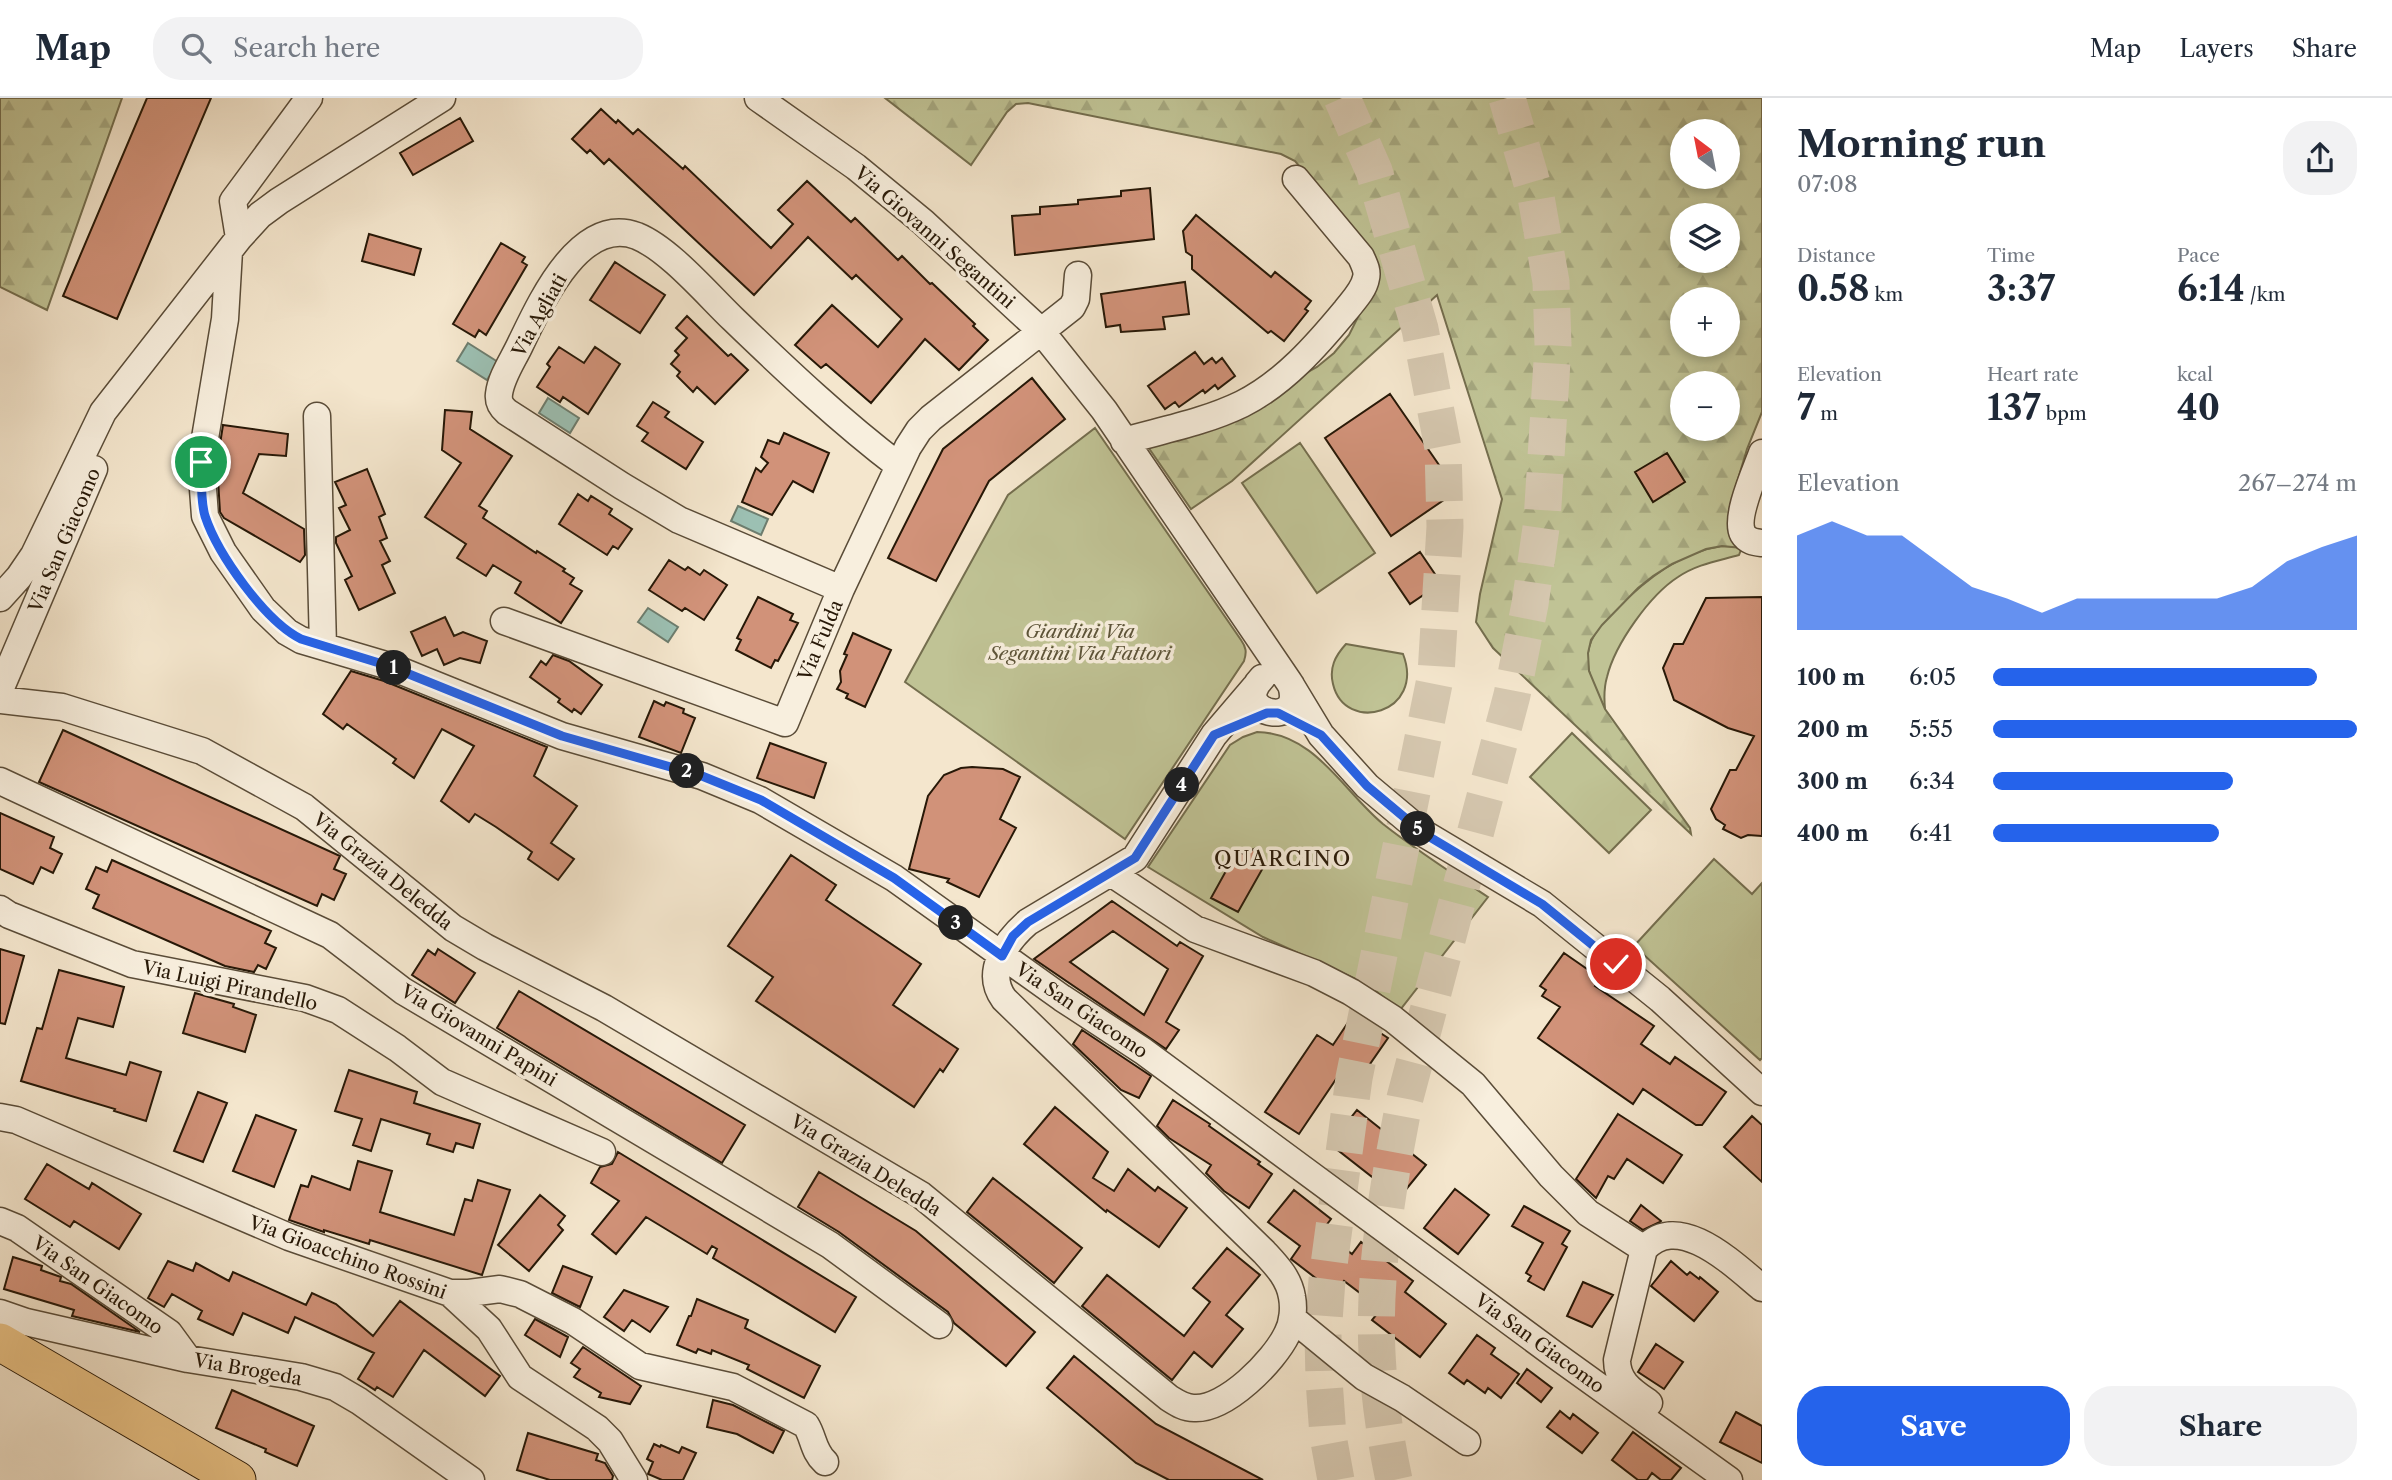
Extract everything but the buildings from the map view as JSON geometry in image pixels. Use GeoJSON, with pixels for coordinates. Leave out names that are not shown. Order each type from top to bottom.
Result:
{"type":"FeatureCollection","features":[{"type":"Feature","properties":{"kind":"highway"},"geometry":{"type":"LineString","coordinates":[[0,1342],[237,1480]]}},
{"type":"Feature","properties":{"kind":"highway"},"geometry":{"type":"LineString","coordinates":[[0,1366],[197,1480]]}},
{"type":"Feature","properties":{"kind":"street"},"geometry":{"type":"LineString","coordinates":[[234,245],[233,201],[309,98]]}},
{"type":"Feature","properties":{"kind":"street"},"geometry":{"type":"LineString","coordinates":[[234,245],[260,215],[279,201],[442,98]]}},
{"type":"Feature","properties":{"kind":"street","name":"Via Giovanni Segantini"},"geometry":{"type":"LineString","coordinates":[[758,98],[856,167],[923,222],[1041,331],[1104,410],[1289,682],[1321,735],[1367,786],[1423,833],[1542,904],[1660,999],[1762,1092]]}},
{"type":"Feature","properties":{"kind":"street"},"geometry":{"type":"LineString","coordinates":[[1124,441],[1245,403],[1291,370],[1359,294],[1367,269],[1361,257],[1296,179]]}},
{"type":"Feature","properties":{"kind":"street","name":"Via Agliati"},"geometry":{"type":"LineString","coordinates":[[841,589],[679,520],[507,412],[502,407],[499,394],[513,360],[550,287],[575,255],[594,240],[622,232],[636,236],[668,256],[798,383],[853,431],[899,466]]}},
{"type":"Feature","properties":{"kind":"street","name":"Via San Giacomo"},"geometry":{"type":"LineString","coordinates":[[0,598],[34,555],[103,411],[234,245]]}},
{"type":"Feature","properties":{"kind":"street","name":"Via San Giacomo"},"geometry":{"type":"LineString","coordinates":[[234,245],[225,319],[201,462],[205,516],[237,574],[269,616],[287,632],[301,639],[389,666],[562,736],[702,776],[761,800],[894,878],[1002,956],[1154,1059],[1728,1480]]}},
{"type":"Feature","properties":{"kind":"street"},"geometry":{"type":"LineString","coordinates":[[1041,331],[1072,307],[1076,299],[1078,275]]}},
{"type":"Feature","properties":{"kind":"street","name":"Via Fulda"},"geometry":{"type":"LineString","coordinates":[[504,621],[785,723],[841,589],[899,466],[919,430],[1041,331]]}},
{"type":"Feature","properties":{"kind":"street","name":"Via San Giacomo"},"geometry":{"type":"LineString","coordinates":[[0,690],[118,412],[122,388]]}},
{"type":"Feature","properties":{"kind":"street"},"geometry":{"type":"LineString","coordinates":[[317,416],[323,646]]}},
{"type":"Feature","properties":{"kind":"street"},"geometry":{"type":"LineString","coordinates":[[1762,453],[1741,520],[1744,535],[1749,540],[1762,543]]}},
{"type":"Feature","properties":{"kind":"street","name":"Via Giovanni Segantini"},"geometry":{"type":"LineString","coordinates":[[1241,613],[1255,650],[1257,684]]}},
{"type":"Feature","properties":{"kind":"street"},"geometry":{"type":"LineString","coordinates":[[1214,735],[1288,707],[1293,691],[1289,682],[1281,676],[1269,675],[1257,684],[1214,735],[1135,858],[1028,922],[1013,936],[995,973],[997,990],[1264,1252],[1284,1276],[1290,1289],[1292,1318],[1364,1377],[1402,1398],[1467,1442]]}},
{"type":"Feature","properties":{"kind":"street"},"geometry":{"type":"LineString","coordinates":[[1257,684],[1254,694],[1257,705],[1273,713]]}},
{"type":"Feature","properties":{"kind":"street","name":"Via Grazia Deledda"},"geometry":{"type":"LineString","coordinates":[[0,700],[62,708],[202,751],[304,807],[453,928],[604,1008],[921,1195],[1182,1406],[1195,1409],[1226,1399],[1268,1360],[1289,1332],[1292,1318]]}},
{"type":"Feature","properties":{"kind":"street","name":"Via Giovanni Segantini"},"geometry":{"type":"LineString","coordinates":[[1273,713],[1321,735]]}},
{"type":"Feature","properties":{"kind":"street","name":"Via Giovanni Papini"},"geometry":{"type":"LineString","coordinates":[[0,781],[330,935],[403,991],[830,1245],[939,1325]]}},
{"type":"Feature","properties":{"kind":"street"},"geometry":{"type":"LineString","coordinates":[[1111,873],[1195,929],[1314,973],[1394,1019],[1473,1084],[1551,1176],[1588,1213],[1644,1249]]}},
{"type":"Feature","properties":{"kind":"street","name":"Via Luigi Pirandello"},"geometry":{"type":"LineString","coordinates":[[0,909],[132,964],[305,998],[338,1010],[397,1048],[442,1082],[602,1152]]}},
{"type":"Feature","properties":{"kind":"street","name":"Via Gioacchino Rossini"},"geometry":{"type":"LineString","coordinates":[[0,1117],[16,1119],[289,1237],[450,1293],[489,1329],[520,1377],[597,1428],[610,1441],[634,1480]]}},
{"type":"Feature","properties":{"kind":"street","name":"Via San Giacomo"},"geometry":{"type":"LineString","coordinates":[[0,1221],[17,1228],[169,1333],[188,1359]]}},
{"type":"Feature","properties":{"kind":"street"},"geometry":{"type":"LineString","coordinates":[[1750,1480],[1626,1386],[1617,1371],[1617,1360],[1644,1249],[1660,1237],[1706,1243],[1762,1288]]}},
{"type":"Feature","properties":{"kind":"street"},"geometry":{"type":"LineString","coordinates":[[450,1293],[500,1289],[520,1294],[573,1321],[640,1367],[733,1387],[806,1425],[814,1448],[825,1462]]}},
{"type":"Feature","properties":{"kind":"street","name":"Via Brogeda"},"geometry":{"type":"LineString","coordinates":[[0,1313],[26,1322],[188,1359],[301,1377],[335,1387],[471,1480]]}},
{"type":"Feature","properties":{"kind":"green space"},"geometry":{"type":"Polygon","coordinates":[[[0,98],[122,98],[47,310],[0,287],[0,98]]]}},
{"type":"Feature","properties":{"kind":"green space"},"geometry":{"type":"Polygon","coordinates":[[[885,98],[1762,98],[1762,412],[1747,449],[1729,515],[1743,548],[1722,546],[1706,549],[1653,576],[1602,625],[1591,640],[1588,653],[1589,671],[1605,709],[1690,828],[1691,834],[1493,648],[1476,622],[1502,499],[1437,295],[1232,481],[1191,509],[1146,444],[1297,378],[1334,353],[1349,335],[1368,297],[1350,225],[1295,161],[1281,154],[1028,103],[1016,104],[1007,112],[971,165],[885,98]]]}},
{"type":"Feature","properties":{"kind":"green space","name":"Giardini Via Segantini Via Fattori"},"geometry":{"type":"Polygon","coordinates":[[[1095,428],[1241,640],[1246,652],[1244,661],[1125,839],[905,682],[1008,495],[1095,428]]]}},
{"type":"Feature","properties":{"kind":"green space"},"geometry":{"type":"Polygon","coordinates":[[[1300,443],[1375,553],[1317,593],[1242,483],[1300,443]]]}},
{"type":"Feature","properties":{"kind":"green space"},"geometry":{"type":"Polygon","coordinates":[[[1722,546],[1742,547],[1739,555],[1700,566],[1678,577],[1656,596],[1635,621],[1611,664],[1605,685],[1605,709],[1588,668],[1589,646],[1599,628],[1628,597],[1665,568],[1692,554],[1722,546]]]}},
{"type":"Feature","properties":{"kind":"green space"},"geometry":{"type":"Polygon","coordinates":[[[1346,644],[1403,654],[1407,674],[1403,691],[1394,703],[1381,710],[1366,712],[1352,709],[1340,700],[1333,684],[1332,667],[1346,644]]]}},
{"type":"Feature","properties":{"kind":"green space"},"geometry":{"type":"Polygon","coordinates":[[[1257,732],[1296,742],[1312,753],[1383,824],[1488,897],[1400,1010],[1367,984],[1263,937],[1148,867],[1230,745],[1257,732]]]}},
{"type":"Feature","properties":{"kind":"green space"},"geometry":{"type":"Polygon","coordinates":[[[1572,733],[1651,810],[1609,853],[1530,777],[1572,733]]]}},
{"type":"Feature","properties":{"kind":"green space"},"geometry":{"type":"Polygon","coordinates":[[[1714,859],[1752,894],[1762,883],[1760,1060],[1634,946],[1714,859]]]}},
{"type":"Feature","properties":{"kind":"water"},"geometry":{"type":"Polygon","coordinates":[[[468,343],[498,362],[487,380],[457,361],[468,343]]]}},
{"type":"Feature","properties":{"kind":"water"},"geometry":{"type":"Polygon","coordinates":[[[548,398],[579,418],[570,433],[539,413],[548,398]]]}},
{"type":"Feature","properties":{"kind":"water"},"geometry":{"type":"Polygon","coordinates":[[[738,506],[768,519],[761,535],[731,521],[738,506]]]}},
{"type":"Feature","properties":{"kind":"water"},"geometry":{"type":"Polygon","coordinates":[[[648,608],[678,627],[668,642],[638,622],[648,608]]]}},
{"type":"Feature","properties":{"kind":"tunnel"},"geometry":{"type":"LineString","coordinates":[[1336,1480],[1328,1436],[1324,1380],[1323,1335],[1327,1280],[1354,1078],[1436,674],[1445,527],[1443,448],[1420,329],[1374,171],[1342,98]]}},
{"type":"Feature","properties":{"kind":"tunnel"},"geometry":{"type":"LineString","coordinates":[[1394,1480],[1379,1385],[1376,1321],[1388,1192],[1405,1098],[1512,695],[1530,604],[1542,521],[1553,345],[1551,282],[1536,197],[1507,98]]}},
{"type":"Feature","properties":{"kind":"district","name":"QUARCINO"},"geometry":{"type":"Point","coordinates":[1283,859]}},
{"type":"Feature","properties":{"kind":"route"},"geometry":{"type":"LineString","coordinates":[[201,462],[205,516],[223,552],[263,609],[287,632],[301,639],[389,666],[562,736],[702,776],[761,800],[894,878],[1002,956],[1013,936],[1028,922],[1135,858],[1214,735],[1267,713],[1278,713],[1321,735],[1367,786],[1423,833],[1542,904],[1616,964]]}}]}
